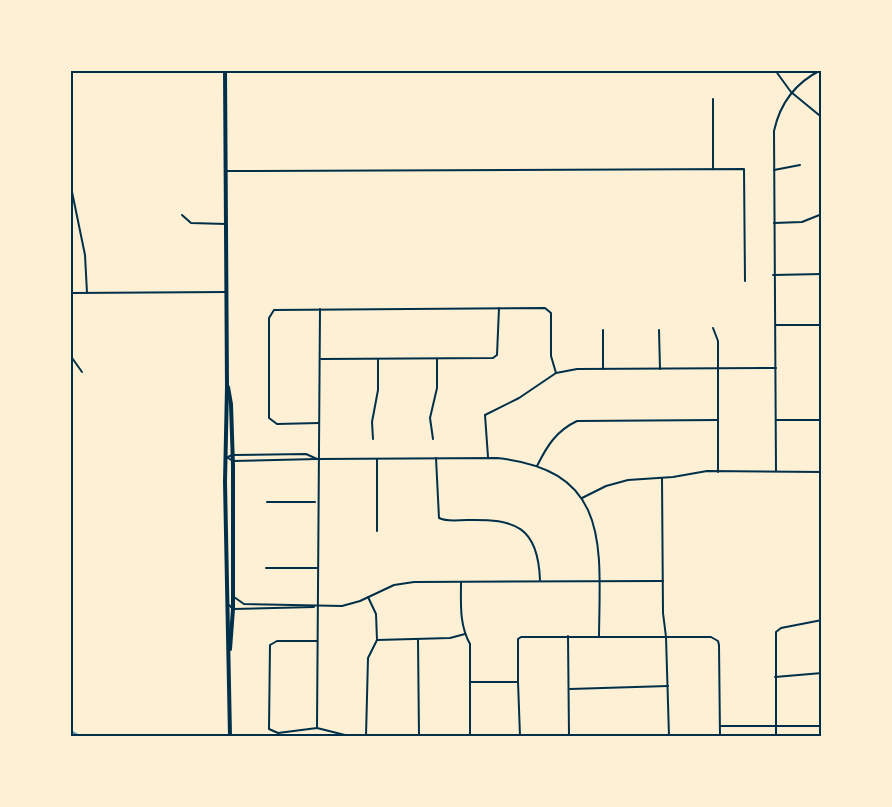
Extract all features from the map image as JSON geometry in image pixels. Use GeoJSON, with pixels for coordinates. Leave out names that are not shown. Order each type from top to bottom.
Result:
{"type":"FeatureCollection","features":[{"type":"Feature","properties":{"kind":"main road"},"geometry":{"type":"LineString","coordinates":[[225,70],[226,548],[230,736]]}},
{"type":"Feature","properties":{"kind":"main road"},"geometry":{"type":"LineString","coordinates":[[227,387],[231,404],[233,461],[233,609],[229,652]]}},
{"type":"Feature","properties":{"kind":"street"},"geometry":{"type":"LineString","coordinates":[[775,70],[791,92],[819,114]]}},
{"type":"Feature","properties":{"kind":"street"},"geometry":{"type":"LineString","coordinates":[[776,471],[776,325],[773,274],[776,121],[791,92],[820,70]]}},
{"type":"Feature","properties":{"kind":"street"},"geometry":{"type":"LineString","coordinates":[[713,99],[713,169]]}},
{"type":"Feature","properties":{"kind":"street"},"geometry":{"type":"LineString","coordinates":[[774,170],[800,165]]}},
{"type":"Feature","properties":{"kind":"street"},"geometry":{"type":"LineString","coordinates":[[226,171],[744,169],[745,281]]}},
{"type":"Feature","properties":{"kind":"street"},"geometry":{"type":"LineString","coordinates":[[70,182],[85,255],[87,293]]}},
{"type":"Feature","properties":{"kind":"street"},"geometry":{"type":"LineString","coordinates":[[774,223],[802,222],[822,214]]}},
{"type":"Feature","properties":{"kind":"street"},"geometry":{"type":"LineString","coordinates":[[182,215],[191,223],[226,224]]}},
{"type":"Feature","properties":{"kind":"street"},"geometry":{"type":"LineString","coordinates":[[773,274],[822,274]]}},
{"type":"Feature","properties":{"kind":"street"},"geometry":{"type":"LineString","coordinates":[[70,293],[227,292]]}},
{"type":"Feature","properties":{"kind":"street"},"geometry":{"type":"LineString","coordinates":[[320,359],[495,357],[498,348],[499,308]]}},
{"type":"Feature","properties":{"kind":"street"},"geometry":{"type":"LineString","coordinates":[[319,423],[277,424],[270,421],[268,318],[272,311],[499,308],[548,310],[552,322],[552,361],[556,373]]}},
{"type":"Feature","properties":{"kind":"street"},"geometry":{"type":"LineString","coordinates":[[317,728],[317,459],[320,309]]}},
{"type":"Feature","properties":{"kind":"street"},"geometry":{"type":"LineString","coordinates":[[776,325],[822,325]]}},
{"type":"Feature","properties":{"kind":"street"},"geometry":{"type":"LineString","coordinates":[[713,328],[718,341],[718,472]]}},
{"type":"Feature","properties":{"kind":"street"},"geometry":{"type":"LineString","coordinates":[[603,330],[603,369]]}},
{"type":"Feature","properties":{"kind":"street"},"geometry":{"type":"LineString","coordinates":[[659,330],[660,369]]}},
{"type":"Feature","properties":{"kind":"street"},"geometry":{"type":"LineString","coordinates":[[70,354],[82,372]]}},
{"type":"Feature","properties":{"kind":"street"},"geometry":{"type":"LineString","coordinates":[[373,439],[372,422],[378,390],[378,359]]}},
{"type":"Feature","properties":{"kind":"street"},"geometry":{"type":"LineString","coordinates":[[433,439],[430,418],[437,388],[437,359]]}},
{"type":"Feature","properties":{"kind":"street"},"geometry":{"type":"LineString","coordinates":[[488,458],[485,415],[519,398],[556,373],[577,369],[776,368]]}},
{"type":"Feature","properties":{"kind":"street"},"geometry":{"type":"LineString","coordinates":[[537,466],[552,439],[566,426],[577,422],[718,420]]}},
{"type":"Feature","properties":{"kind":"street"},"geometry":{"type":"LineString","coordinates":[[776,420],[822,420]]}},
{"type":"Feature","properties":{"kind":"street"},"geometry":{"type":"LineString","coordinates":[[226,458],[232,454],[306,454],[317,459]]}},
{"type":"Feature","properties":{"kind":"street"},"geometry":{"type":"LineString","coordinates":[[226,458],[233,461],[488,458],[517,460],[537,466],[564,481],[582,498],[591,513],[597,533],[600,636]]}},
{"type":"Feature","properties":{"kind":"street"},"geometry":{"type":"LineString","coordinates":[[377,458],[377,531]]}},
{"type":"Feature","properties":{"kind":"street"},"geometry":{"type":"LineString","coordinates":[[436,458],[439,518],[493,519],[513,525],[529,537],[534,546],[539,564],[540,581]]}},
{"type":"Feature","properties":{"kind":"street"},"geometry":{"type":"LineString","coordinates":[[582,498],[615,482],[718,472],[822,472]]}},
{"type":"Feature","properties":{"kind":"street"},"geometry":{"type":"LineString","coordinates":[[662,478],[663,613],[666,637],[669,736]]}},
{"type":"Feature","properties":{"kind":"street"},"geometry":{"type":"LineString","coordinates":[[267,502],[317,502]]}},
{"type":"Feature","properties":{"kind":"street"},"geometry":{"type":"LineString","coordinates":[[226,548],[229,603],[233,609],[307,609],[350,604],[404,583],[663,581]]}},
{"type":"Feature","properties":{"kind":"street"},"geometry":{"type":"LineString","coordinates":[[266,568],[317,568]]}},
{"type":"Feature","properties":{"kind":"street"},"geometry":{"type":"LineString","coordinates":[[461,582],[461,613],[465,634],[470,644],[470,736]]}},
{"type":"Feature","properties":{"kind":"street"},"geometry":{"type":"LineString","coordinates":[[232,594],[237,602],[244,604],[306,604],[317,607]]}},
{"type":"Feature","properties":{"kind":"street"},"geometry":{"type":"LineString","coordinates":[[366,736],[368,658],[377,640],[376,614],[368,597]]}},
{"type":"Feature","properties":{"kind":"street"},"geometry":{"type":"LineString","coordinates":[[776,736],[775,635],[778,630],[822,620]]}},
{"type":"Feature","properties":{"kind":"street"},"geometry":{"type":"LineString","coordinates":[[377,640],[465,634]]}},
{"type":"Feature","properties":{"kind":"street"},"geometry":{"type":"LineString","coordinates":[[568,636],[570,736],[579,736]]}},
{"type":"Feature","properties":{"kind":"street"},"geometry":{"type":"LineString","coordinates":[[520,736],[518,639],[568,636],[711,637],[718,641],[720,736]]}},
{"type":"Feature","properties":{"kind":"street"},"geometry":{"type":"LineString","coordinates":[[418,639],[419,736]]}},
{"type":"Feature","properties":{"kind":"street"},"geometry":{"type":"LineString","coordinates":[[317,641],[271,643],[268,654],[269,729],[278,733],[317,728],[349,736]]}},
{"type":"Feature","properties":{"kind":"street"},"geometry":{"type":"LineString","coordinates":[[775,677],[822,673]]}},
{"type":"Feature","properties":{"kind":"street"},"geometry":{"type":"LineString","coordinates":[[470,682],[518,682]]}},
{"type":"Feature","properties":{"kind":"street"},"geometry":{"type":"LineString","coordinates":[[570,689],[668,686]]}},
{"type":"Feature","properties":{"kind":"street"},"geometry":{"type":"LineString","coordinates":[[720,726],[776,728],[822,726]]}},
{"type":"Feature","properties":{"kind":"waterway"},"geometry":{"type":"LineString","coordinates":[[70,732],[77,736]]}}]}
